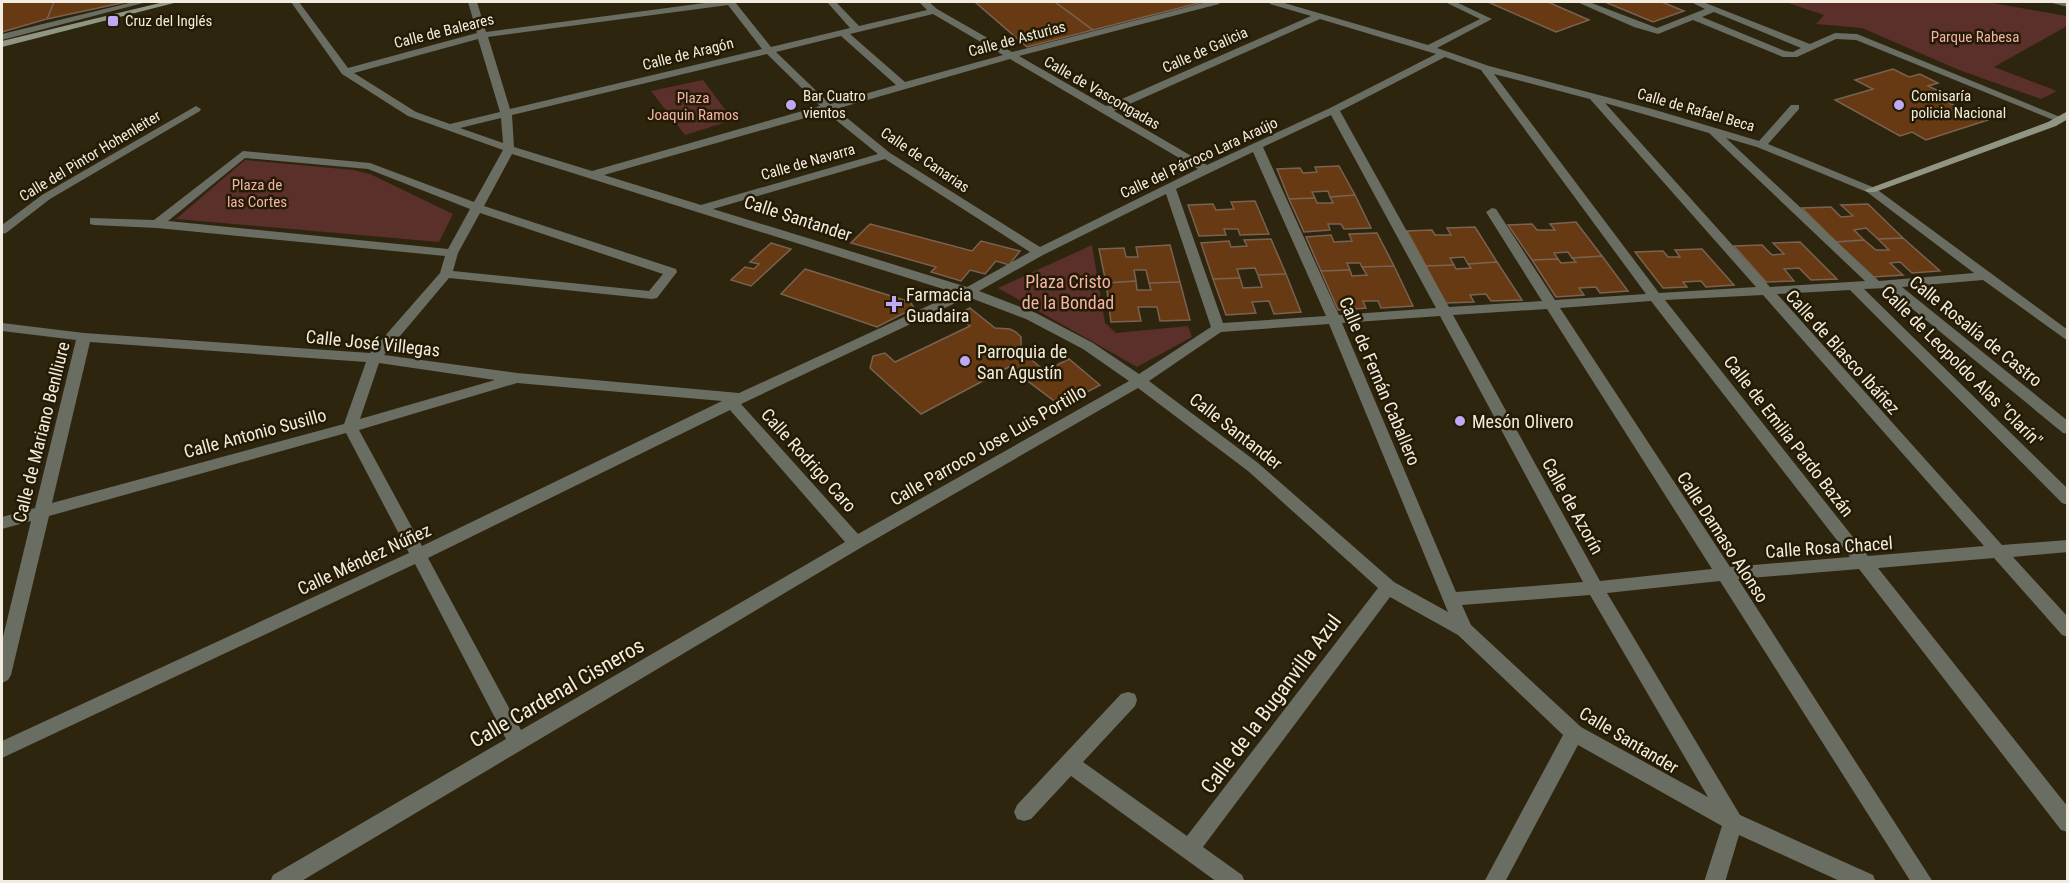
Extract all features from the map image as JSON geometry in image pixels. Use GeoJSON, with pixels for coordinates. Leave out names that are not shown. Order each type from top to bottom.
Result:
{"type":"FeatureCollection","features":[{"type":"Feature","properties":{"kind":"street"},"geometry":{"type":"LineString","coordinates":[[2,37],[142,2]]}},
{"type":"Feature","properties":{"kind":"street"},"geometry":{"type":"LineString","coordinates":[[2,44],[173,2]]}},
{"type":"Feature","properties":{"kind":"street"},"geometry":{"type":"LineString","coordinates":[[296,2],[346,72]]}},
{"type":"Feature","properties":{"kind":"street"},"geometry":{"type":"LineString","coordinates":[[472,2],[506,113],[509,149],[452,253],[446,274],[374,358],[350,427],[518,742]]}},
{"type":"Feature","properties":{"kind":"street","name":"Calle de Baleares"},"geometry":{"type":"LineString","coordinates":[[346,72],[482,34],[730,2]]}},
{"type":"Feature","properties":{"kind":"street","name":"Calle de Canarias"},"geometry":{"type":"LineString","coordinates":[[730,2],[768,50],[827,107],[886,155],[1040,252]]}},
{"type":"Feature","properties":{"kind":"street"},"geometry":{"type":"LineString","coordinates":[[831,2],[856,30]]}},
{"type":"Feature","properties":{"kind":"street","name":"Calle de Vascongadas"},"geometry":{"type":"LineString","coordinates":[[924,2],[934,11],[1009,56],[1206,169]]}},
{"type":"Feature","properties":{"kind":"street","name":"Calle de Asturias"},"geometry":{"type":"LineString","coordinates":[[590,175],[1009,56],[1216,2]]}},
{"type":"Feature","properties":{"kind":"street","name":"Calle de Rafael Beca"},"geometry":{"type":"LineString","coordinates":[[1273,2],[1429,48],[1485,68],[1593,96],[1761,145],[1871,190],[2067,337]]}},
{"type":"Feature","properties":{"kind":"street"},"geometry":{"type":"LineString","coordinates":[[1429,48],[1486,19],[1450,2]]}},
{"type":"Feature","properties":{"kind":"street"},"geometry":{"type":"LineString","coordinates":[[1582,2],[1637,25],[1658,31],[1714,9]]}},
{"type":"Feature","properties":{"kind":"street"},"geometry":{"type":"LineString","coordinates":[[1696,2],[1808,47]]}},
{"type":"Feature","properties":{"kind":"street"},"geometry":{"type":"LineString","coordinates":[[2053,2],[2067,4]]}},
{"type":"Feature","properties":{"kind":"street","name":"Calle de Aragón"},"geometry":{"type":"LineString","coordinates":[[450,127],[934,11]]}},
{"type":"Feature","properties":{"kind":"street","name":"Calle de Galicia"},"geometry":{"type":"LineString","coordinates":[[1104,111],[1319,16]]}},
{"type":"Feature","properties":{"kind":"street"},"geometry":{"type":"LineString","coordinates":[[1693,17],[1783,54],[1794,55],[1835,36],[1857,37],[2060,119],[2067,130]]}},
{"type":"Feature","properties":{"kind":"street"},"geometry":{"type":"LineString","coordinates":[[42,26],[65,28]]}},
{"type":"Feature","properties":{"kind":"street"},"geometry":{"type":"LineString","coordinates":[[843,33],[903,86]]}},
{"type":"Feature","properties":{"kind":"street","name":"Calle del Párroco Lara Araújo"},"geometry":{"type":"LineString","coordinates":[[968,292],[1040,252],[1206,169],[1334,110],[1444,54]]}},
{"type":"Feature","properties":{"kind":"street","name":"Calle de Emilia Pardo Bazán"},"geometry":{"type":"LineString","coordinates":[[1485,68],[1655,297],[2067,823]]}},
{"type":"Feature","properties":{"kind":"street","name":"Calle Santander"},"geometry":{"type":"LineString","coordinates":[[346,72],[412,114],[590,175],[703,208],[968,292],[1031,316],[1088,346],[1139,381],[1253,467],[1388,587],[1464,630],[1574,733],[1733,822],[1866,882]]}},
{"type":"Feature","properties":{"kind":"street","name":"Calle de Blasco Ibáñez"},"geometry":{"type":"LineString","coordinates":[[1593,96],[2067,630]]}},
{"type":"Feature","properties":{"kind":"street"},"geometry":{"type":"LineString","coordinates":[[1761,145],[1795,107]]}},
{"type":"Feature","properties":{"kind":"street","name":"Calle del Pintor Hohenleiter"},"geometry":{"type":"LineString","coordinates":[[2,230],[46,197],[196,109]]}},
{"type":"Feature","properties":{"kind":"street","name":"Calle de Azorín"},"geometry":{"type":"LineString","coordinates":[[1334,110],[1595,588],[1733,822]]}},
{"type":"Feature","properties":{"kind":"street"},"geometry":{"type":"LineString","coordinates":[[1871,190],[2060,119]]}},
{"type":"Feature","properties":{"kind":"street","name":"Calle de Leopoldo Alas \"Clarín\""},"geometry":{"type":"LineString","coordinates":[[1711,130],[1883,285]]}},
{"type":"Feature","properties":{"kind":"street","name":"Calle de Fernán Caballero"},"geometry":{"type":"LineString","coordinates":[[1257,147],[1334,320],[1464,630]]}},
{"type":"Feature","properties":{"kind":"street"},"geometry":{"type":"LineString","coordinates":[[157,224],[243,154],[370,165],[478,208],[671,272],[652,296],[446,274]]}},
{"type":"Feature","properties":{"kind":"street","name":"Calle de Navarra"},"geometry":{"type":"LineString","coordinates":[[703,208],[886,155]]}},
{"type":"Feature","properties":{"kind":"street"},"geometry":{"type":"LineString","coordinates":[[1170,189],[1218,328],[1655,297],[1883,285],[1985,276]]}},
{"type":"Feature","properties":{"kind":"street","name":"Calle Damaso Alonso"},"geometry":{"type":"LineString","coordinates":[[1492,212],[1923,882]]}},
{"type":"Feature","properties":{"kind":"street"},"geometry":{"type":"LineString","coordinates":[[94,220],[452,253]]}},
{"type":"Feature","properties":{"kind":"street","name":"Calle Rosalía de Castro"},"geometry":{"type":"LineString","coordinates":[[1883,285],[2067,429]]}},
{"type":"Feature","properties":{"kind":"street","name":"Calle de Leopoldo Alas \"Clarín\""},"geometry":{"type":"LineString","coordinates":[[1854,286],[2067,499]]}},
{"type":"Feature","properties":{"kind":"street","name":"Calle Méndez Núñez"},"geometry":{"type":"LineString","coordinates":[[2,750],[417,556],[736,400],[968,292]]}},
{"type":"Feature","properties":{"kind":"street","name":"Calle José Villegas"},"geometry":{"type":"LineString","coordinates":[[2,327],[84,337],[374,358],[517,378],[736,400]]}},
{"type":"Feature","properties":{"kind":"street","name":"Calle Parroco Jose Luis Portillo"},"geometry":{"type":"LineString","coordinates":[[856,543],[1139,381],[1218,328]]}},
{"type":"Feature","properties":{"kind":"street","name":"Calle de Mariano Benlliure"},"geometry":{"type":"LineString","coordinates":[[2,675],[84,337]]}},
{"type":"Feature","properties":{"kind":"street","name":"Calle Antonio Susillo"},"geometry":{"type":"LineString","coordinates":[[2,523],[350,427],[517,378]]}},
{"type":"Feature","properties":{"kind":"street","name":"Calle Rodrigo Caro"},"geometry":{"type":"LineString","coordinates":[[736,400],[856,543]]}},
{"type":"Feature","properties":{"kind":"street","name":"Calle Cardenal Cisneros"},"geometry":{"type":"LineString","coordinates":[[280,882],[856,543]]}},
{"type":"Feature","properties":{"kind":"street","name":"Calle Rosa Chacel"},"geometry":{"type":"LineString","coordinates":[[1451,598],[1595,588],[1724,574],[2067,546]]}},
{"type":"Feature","properties":{"kind":"street","name":"Calle de la Buganvilla Azul"},"geometry":{"type":"LineString","coordinates":[[1190,848],[1388,587]]}},
{"type":"Feature","properties":{"kind":"street"},"geometry":{"type":"LineString","coordinates":[[1024,812],[1128,700]]}},
{"type":"Feature","properties":{"kind":"street"},"geometry":{"type":"LineString","coordinates":[[1494,882],[1574,733]]}},
{"type":"Feature","properties":{"kind":"street"},"geometry":{"type":"LineString","coordinates":[[1070,764],[1235,882]]}},
{"type":"Feature","properties":{"kind":"street"},"geometry":{"type":"LineString","coordinates":[[1714,882],[1733,822]]}},
{"type":"Feature","properties":{"kind":"green space","name":"Parque Rabesa"},"geometry":{"type":"Polygon","coordinates":[[[1785,2],[1986,2],[2067,16],[2067,26],[1994,67],[2057,91],[2041,99],[1959,70],[1862,28],[1816,24],[1824,15],[1785,2]]]}},
{"type":"Feature","properties":{"kind":"green space","name":"Plaza Joaquin Ramos"},"geometry":{"type":"Polygon","coordinates":[[[703,80],[733,120],[685,135],[651,91],[703,80]]]}},
{"type":"Feature","properties":{"kind":"green space","name":"Plaza de las Cortes"},"geometry":{"type":"Polygon","coordinates":[[[245,160],[353,170],[370,174],[453,214],[439,242],[176,219],[245,160]]]}},
{"type":"Feature","properties":{"kind":"green space","name":"Plaza Cristo de la Bondad"},"geometry":{"type":"Polygon","coordinates":[[[1092,245],[1105,323],[1116,333],[1188,326],[1192,337],[1137,367],[998,288],[1092,245]]]}},
{"type":"Feature","properties":{"kind":"building"},"geometry":{"type":"Polygon","coordinates":[[[2,2],[54,2],[47,19],[2,32],[2,2]]]}},
{"type":"Feature","properties":{"kind":"building"},"geometry":{"type":"Polygon","coordinates":[[[54,2],[126,2],[47,19],[54,2]]]}},
{"type":"Feature","properties":{"kind":"building"},"geometry":{"type":"Polygon","coordinates":[[[975,2],[1055,2],[1093,30],[1027,47],[975,2]]]}},
{"type":"Feature","properties":{"kind":"building"},"geometry":{"type":"Polygon","coordinates":[[[1055,2],[1203,2],[1093,30],[1055,2]]]}},
{"type":"Feature","properties":{"kind":"building"},"geometry":{"type":"Polygon","coordinates":[[[1488,2],[1548,2],[1589,20],[1556,32],[1488,2]]]}},
{"type":"Feature","properties":{"kind":"building"},"geometry":{"type":"Polygon","coordinates":[[[1605,2],[1662,2],[1684,11],[1653,22],[1605,2]]]}},
{"type":"Feature","properties":{"kind":"building","name":"Comisaría policia Nacional"},"geometry":{"type":"Polygon","coordinates":[[[1893,69],[1909,77],[1920,74],[1938,83],[1928,86],[1949,96],[1940,99],[1969,112],[1977,110],[1994,118],[1926,140],[1912,132],[1900,136],[1835,100],[1873,89],[1855,80],[1893,69]]]}},
{"type":"Feature","properties":{"kind":"building"},"geometry":{"type":"Polygon","coordinates":[[[1339,166],[1355,195],[1330,197],[1328,191],[1312,192],[1315,198],[1289,199],[1277,169],[1300,168],[1303,173],[1317,172],[1315,167],[1339,166]]]}},
{"type":"Feature","properties":{"kind":"building"},"geometry":{"type":"Polygon","coordinates":[[[1355,195],[1371,228],[1344,229],[1341,224],[1328,224],[1330,230],[1304,232],[1289,199],[1315,198],[1317,203],[1333,203],[1330,197],[1355,195]]]}},
{"type":"Feature","properties":{"kind":"building"},"geometry":{"type":"Polygon","coordinates":[[[1255,201],[1269,234],[1240,235],[1238,229],[1224,229],[1226,235],[1199,236],[1188,205],[1213,204],[1216,210],[1234,209],[1231,202],[1255,201]]]}},
{"type":"Feature","properties":{"kind":"building"},"geometry":{"type":"Polygon","coordinates":[[[1868,204],[1903,238],[1878,239],[1866,228],[1854,230],[1864,240],[1836,242],[1802,208],[1831,207],[1841,217],[1853,216],[1841,205],[1868,204]]]}},
{"type":"Feature","properties":{"kind":"building"},"geometry":{"type":"Polygon","coordinates":[[[1576,222],[1602,256],[1572,258],[1568,252],[1554,253],[1558,259],[1532,260],[1508,225],[1532,224],[1537,230],[1555,230],[1550,224],[1576,222]]]}},
{"type":"Feature","properties":{"kind":"building"},"geometry":{"type":"Polygon","coordinates":[[[870,224],[972,251],[981,241],[1020,251],[1009,265],[996,261],[985,274],[970,270],[961,281],[931,272],[936,267],[851,243],[870,224]]]}},
{"type":"Feature","properties":{"kind":"building"},"geometry":{"type":"Polygon","coordinates":[[[1475,227],[1497,262],[1468,264],[1464,257],[1450,258],[1454,265],[1426,266],[1407,231],[1432,230],[1435,235],[1451,235],[1447,228],[1475,227]]]}},
{"type":"Feature","properties":{"kind":"building"},"geometry":{"type":"Polygon","coordinates":[[[1377,233],[1394,266],[1362,267],[1360,263],[1347,263],[1350,270],[1321,271],[1306,237],[1331,235],[1334,242],[1352,241],[1349,234],[1377,233]]]}},
{"type":"Feature","properties":{"kind":"building"},"geometry":{"type":"Polygon","coordinates":[[[1903,238],[1940,271],[1912,273],[1900,262],[1890,263],[1903,275],[1872,277],[1836,242],[1864,240],[1876,250],[1889,250],[1878,239],[1903,238]]]}},
{"type":"Feature","properties":{"kind":"building"},"geometry":{"type":"Polygon","coordinates":[[[1271,239],[1286,274],[1258,275],[1255,268],[1237,269],[1240,278],[1213,279],[1201,243],[1229,241],[1231,247],[1247,246],[1244,240],[1271,239]]]}},
{"type":"Feature","properties":{"kind":"building"},"geometry":{"type":"Polygon","coordinates":[[[1800,242],[1837,279],[1811,280],[1799,268],[1784,269],[1794,281],[1766,282],[1734,246],[1762,245],[1772,255],[1784,254],[1773,243],[1800,242]]]}},
{"type":"Feature","properties":{"kind":"building"},"geometry":{"type":"Polygon","coordinates":[[[771,243],[791,249],[751,286],[731,280],[745,267],[754,269],[759,264],[750,262],[771,243]]]}},
{"type":"Feature","properties":{"kind":"building"},"geometry":{"type":"Polygon","coordinates":[[[1170,245],[1180,282],[1149,283],[1146,270],[1134,270],[1136,281],[1106,283],[1099,249],[1124,248],[1126,257],[1138,257],[1136,247],[1170,245]]]}},
{"type":"Feature","properties":{"kind":"building"},"geometry":{"type":"Polygon","coordinates":[[[1702,249],[1734,285],[1706,287],[1701,281],[1683,282],[1687,287],[1663,288],[1635,252],[1663,251],[1668,257],[1680,257],[1675,250],[1702,249]]]}},
{"type":"Feature","properties":{"kind":"building"},"geometry":{"type":"Polygon","coordinates":[[[1602,256],[1628,291],[1600,293],[1596,287],[1579,288],[1584,295],[1556,297],[1532,260],[1558,259],[1561,263],[1576,262],[1572,258],[1602,256]]]}},
{"type":"Feature","properties":{"kind":"building"},"geometry":{"type":"Polygon","coordinates":[[[1497,262],[1522,300],[1491,301],[1486,294],[1470,295],[1474,302],[1445,303],[1426,266],[1454,265],[1456,269],[1471,268],[1468,264],[1497,262]]]}},
{"type":"Feature","properties":{"kind":"building"},"geometry":{"type":"Polygon","coordinates":[[[1394,266],[1413,306],[1381,308],[1378,301],[1363,301],[1366,308],[1338,310],[1321,271],[1350,270],[1352,276],[1367,275],[1362,267],[1394,266]]]}},
{"type":"Feature","properties":{"kind":"building"},"geometry":{"type":"Polygon","coordinates":[[[805,269],[910,302],[914,308],[877,327],[781,294],[805,269]]]}},
{"type":"Feature","properties":{"kind":"building"},"geometry":{"type":"Polygon","coordinates":[[[1286,274],[1301,312],[1274,314],[1269,301],[1252,302],[1256,313],[1226,315],[1213,279],[1240,278],[1243,288],[1262,287],[1258,275],[1286,274]]]}},
{"type":"Feature","properties":{"kind":"building"},"geometry":{"type":"Polygon","coordinates":[[[1136,281],[1137,290],[1151,290],[1149,283],[1180,282],[1190,320],[1160,321],[1157,307],[1138,307],[1141,321],[1111,322],[1106,283],[1136,281]]]}},
{"type":"Feature","properties":{"kind":"building","name":"Parroquia de San Agustín"},"geometry":{"type":"Polygon","coordinates":[[[970,308],[995,328],[1010,329],[1016,332],[1021,337],[1021,351],[1045,371],[1069,359],[1100,385],[1061,406],[1009,367],[921,414],[870,368],[873,356],[885,353],[895,362],[970,326],[956,315],[970,308]]]}},
{"type":"Feature","properties":{"kind":"place","name":"Cruz del Inglés"},"geometry":{"type":"Point","coordinates":[113,21]}},
{"type":"Feature","properties":{"kind":"place","name":"Bar Cuatro vientos"},"geometry":{"type":"Point","coordinates":[791,105]}},
{"type":"Feature","properties":{"kind":"place","name":"Comisaría policia Nacional"},"geometry":{"type":"Point","coordinates":[1899,105]}},
{"type":"Feature","properties":{"kind":"place","name":"Farmacia Guadaira"},"geometry":{"type":"Point","coordinates":[894,304]}},
{"type":"Feature","properties":{"kind":"place","name":"Parroquia de San Agustín"},"geometry":{"type":"Point","coordinates":[965,361]}},
{"type":"Feature","properties":{"kind":"place","name":"Mesón Olivero"},"geometry":{"type":"Point","coordinates":[1460,421]}}]}
